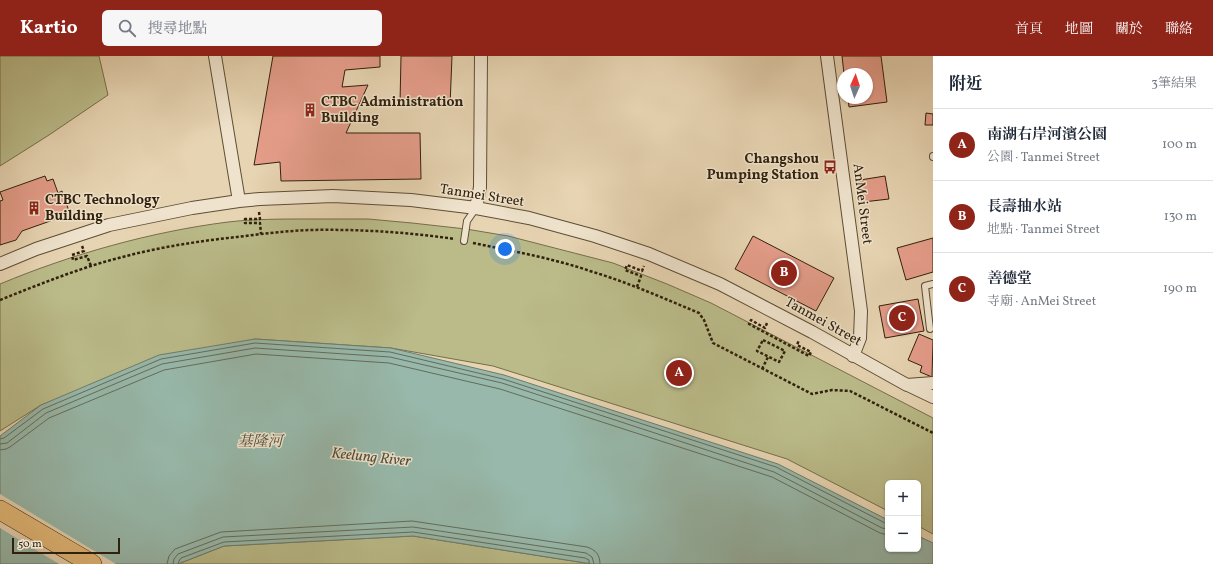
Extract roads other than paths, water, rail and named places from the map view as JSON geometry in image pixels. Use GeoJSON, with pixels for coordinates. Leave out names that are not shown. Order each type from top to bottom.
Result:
{"type":"FeatureCollection","features":[{"type":"Feature","properties":{"kind":"highway"},"geometry":{"type":"LineString","coordinates":[[0,510],[91,564]]}},
{"type":"Feature","properties":{"kind":"street"},"geometry":{"type":"LineString","coordinates":[[215,56],[239,201]]}},
{"type":"Feature","properties":{"kind":"street"},"geometry":{"type":"LineString","coordinates":[[476,208],[480,187],[481,56]]}},
{"type":"Feature","properties":{"kind":"street","name":"AnMei Street"},"geometry":{"type":"LineString","coordinates":[[827,56],[860,311],[860,338],[853,356]]}},
{"type":"Feature","properties":{"kind":"street","name":"Tanmei Street"},"geometry":{"type":"LineString","coordinates":[[0,264],[36,249],[109,225],[192,208],[239,201],[333,196],[410,200],[476,208],[529,218],[587,234],[649,254],[720,284],[812,332],[907,385]]}},
{"type":"Feature","properties":{"kind":"street"},"geometry":{"type":"LineString","coordinates":[[907,385],[933,383]]}},
{"type":"Feature","properties":{"kind":"street"},"geometry":{"type":"LineString","coordinates":[[907,385],[933,397]]}},
{"type":"Feature","properties":{"kind":"lane"},"geometry":{"type":"LineString","coordinates":[[464,241],[467,221],[476,208]]}},
{"type":"Feature","properties":{"kind":"lane"},"geometry":{"type":"LineString","coordinates":[[930,329],[925,286],[933,284]]}},
{"type":"Feature","properties":{"kind":"water","name":"基隆河"},"geometry":{"type":"Polygon","coordinates":[[[255,339],[391,348],[504,375],[778,464],[885,518],[885,552],[921,552],[921,537],[933,543],[933,564],[592,564],[413,536],[224,546],[178,564],[0,564],[0,436],[41,405],[159,355],[255,339]]]}},
{"type":"Feature","properties":{"kind":"place","name":"CTBC Administration Building"},"geometry":{"type":"Point","coordinates":[310,110]}},
{"type":"Feature","properties":{"kind":"place","name":"Changshou Pumping Station"},"geometry":{"type":"Point","coordinates":[830,167]}},
{"type":"Feature","properties":{"kind":"place","name":"CTBC Technology Building"},"geometry":{"type":"Point","coordinates":[34,208]}},
{"type":"Feature","properties":{"kind":"place","name":"長壽抽水站"},"geometry":{"type":"Point","coordinates":[784,273]}},
{"type":"Feature","properties":{"kind":"place","name":"善德堂"},"geometry":{"type":"Point","coordinates":[902,318]}},
{"type":"Feature","properties":{"kind":"place","name":"南湖右岸河濱公園"},"geometry":{"type":"Point","coordinates":[679,373]}},
{"type":"Feature","properties":{"kind":"water label","name":"Keelung River"},"geometry":{"type":"Point","coordinates":[371,458]}}]}
